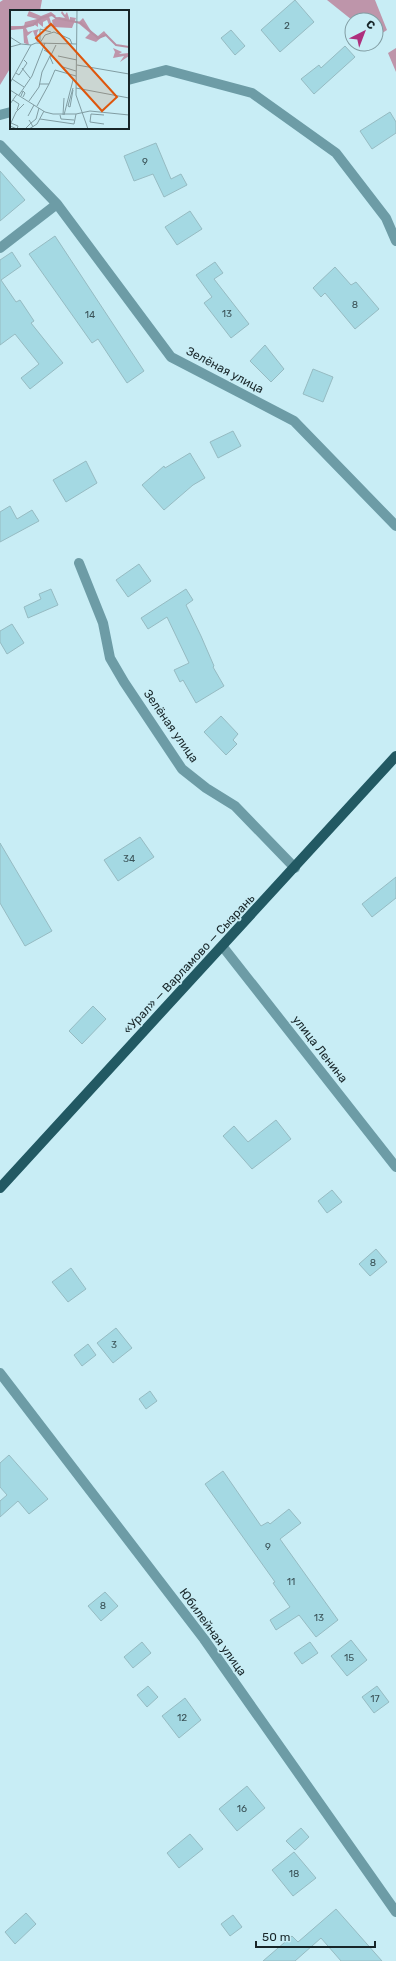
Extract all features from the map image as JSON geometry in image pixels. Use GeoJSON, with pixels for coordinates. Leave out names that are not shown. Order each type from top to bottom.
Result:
{"type":"FeatureCollection","features":[{"type":"Feature","properties":{"kind":"main road","name":"«Урал» — Варламово — Сызрань"},"geometry":{"type":"LineString","coordinates":[[0,1188],[223,947],[396,756]]}},
{"type":"Feature","properties":{"kind":"street"},"geometry":{"type":"LineString","coordinates":[[129,80],[166,70],[252,93],[336,153],[386,218],[396,241]]}},
{"type":"Feature","properties":{"kind":"street"},"geometry":{"type":"LineString","coordinates":[[0,115],[10,112]]}},
{"type":"Feature","properties":{"kind":"street","name":"Зелёная улица"},"geometry":{"type":"LineString","coordinates":[[0,145],[57,204],[171,357],[294,421],[396,526]]}},
{"type":"Feature","properties":{"kind":"street"},"geometry":{"type":"LineString","coordinates":[[0,248],[57,204]]}},
{"type":"Feature","properties":{"kind":"street","name":"Зелёная улица"},"geometry":{"type":"LineString","coordinates":[[79,563],[103,623],[110,658],[124,682],[182,769],[206,788],[235,806],[294,868]]}},
{"type":"Feature","properties":{"kind":"street","name":"улица Ленина"},"geometry":{"type":"LineString","coordinates":[[223,947],[396,1167]]}},
{"type":"Feature","properties":{"kind":"street","name":"Юбилейная улица"},"geometry":{"type":"LineString","coordinates":[[0,1373],[204,1639],[396,1912]]}},
{"type":"Feature","properties":{"kind":"shaded area"},"geometry":{"type":"Polygon","coordinates":[[[3,0],[42,0],[40,10],[10,10],[10,69],[0,85],[0,2],[3,0]]]}},
{"type":"Feature","properties":{"kind":"shaded area"},"geometry":{"type":"Polygon","coordinates":[[[327,0],[375,0],[380,12],[344,12],[344,14],[327,0]]]}},
{"type":"Feature","properties":{"kind":"shaded area"},"geometry":{"type":"Polygon","coordinates":[[[384,22],[387,30],[384,32],[384,22]]]}},
{"type":"Feature","properties":{"kind":"shaded area"},"geometry":{"type":"Polygon","coordinates":[[[396,48],[396,72],[388,53],[396,48]]]}},
{"type":"Feature","properties":{"kind":"building"},"geometry":{"type":"Polygon","coordinates":[[[295,0],[314,22],[280,52],[261,30],[295,0]]]}},
{"type":"Feature","properties":{"kind":"building"},"geometry":{"type":"Polygon","coordinates":[[[231,30],[245,46],[235,55],[221,38],[231,30]]]}},
{"type":"Feature","properties":{"kind":"building"},"geometry":{"type":"Polygon","coordinates":[[[344,47],[344,52],[350,52],[355,57],[314,94],[301,79],[319,65],[321,68],[344,47]]]}},
{"type":"Feature","properties":{"kind":"building"},"geometry":{"type":"Polygon","coordinates":[[[390,112],[396,122],[396,133],[372,149],[360,131],[390,112]]]}},
{"type":"Feature","properties":{"kind":"building"},"geometry":{"type":"Polygon","coordinates":[[[156,143],[171,179],[181,174],[187,185],[164,197],[153,174],[134,181],[124,156],[156,143]]]}},
{"type":"Feature","properties":{"kind":"building"},"geometry":{"type":"Polygon","coordinates":[[[0,171],[25,200],[0,221],[0,171]]]}},
{"type":"Feature","properties":{"kind":"building"},"geometry":{"type":"Polygon","coordinates":[[[190,211],[202,229],[177,245],[165,227],[190,211]]]}},
{"type":"Feature","properties":{"kind":"building"},"geometry":{"type":"Polygon","coordinates":[[[55,236],[144,371],[127,383],[98,339],[92,343],[29,254],[55,236]]]}},
{"type":"Feature","properties":{"kind":"building"},"geometry":{"type":"Polygon","coordinates":[[[12,252],[21,266],[1,280],[16,302],[20,300],[34,321],[31,323],[63,363],[30,389],[21,378],[39,364],[15,334],[0,345],[0,260],[12,252]]]}},
{"type":"Feature","properties":{"kind":"building"},"geometry":{"type":"Polygon","coordinates":[[[215,262],[223,273],[214,279],[249,324],[231,338],[204,303],[212,297],[196,275],[215,262]]]}},
{"type":"Feature","properties":{"kind":"building"},"geometry":{"type":"Polygon","coordinates":[[[335,267],[351,285],[356,282],[379,309],[355,329],[325,293],[321,297],[313,288],[335,267]]]}},
{"type":"Feature","properties":{"kind":"building"},"geometry":{"type":"Polygon","coordinates":[[[265,345],[284,369],[271,382],[250,361],[265,345]]]}},
{"type":"Feature","properties":{"kind":"building"},"geometry":{"type":"Polygon","coordinates":[[[313,369],[333,377],[323,402],[303,394],[313,369]]]}},
{"type":"Feature","properties":{"kind":"building"},"geometry":{"type":"Polygon","coordinates":[[[233,431],[241,446],[218,458],[210,442],[233,431]]]}},
{"type":"Feature","properties":{"kind":"building"},"geometry":{"type":"Polygon","coordinates":[[[190,453],[205,478],[193,485],[164,510],[142,485],[164,466],[165,468],[190,453]]]}},
{"type":"Feature","properties":{"kind":"building"},"geometry":{"type":"Polygon","coordinates":[[[86,461],[97,483],[66,502],[53,480],[86,461]]]}},
{"type":"Feature","properties":{"kind":"building"},"geometry":{"type":"Polygon","coordinates":[[[10,506],[17,519],[32,510],[39,521],[0,542],[0,512],[10,506]]]}},
{"type":"Feature","properties":{"kind":"building"},"geometry":{"type":"Polygon","coordinates":[[[139,564],[151,581],[128,597],[116,580],[139,564]]]}},
{"type":"Feature","properties":{"kind":"building"},"geometry":{"type":"Polygon","coordinates":[[[51,589],[58,605],[28,618],[24,607],[41,599],[39,594],[51,589]]]}},
{"type":"Feature","properties":{"kind":"building"},"geometry":{"type":"Polygon","coordinates":[[[186,589],[193,600],[186,605],[201,636],[214,666],[213,667],[224,686],[196,703],[183,680],[180,682],[174,670],[189,663],[167,617],[148,629],[141,618],[186,589]]]}},
{"type":"Feature","properties":{"kind":"building"},"geometry":{"type":"Polygon","coordinates":[[[12,624],[24,643],[7,654],[0,642],[0,631],[12,624]]]}},
{"type":"Feature","properties":{"kind":"building"},"geometry":{"type":"Polygon","coordinates":[[[221,716],[238,734],[233,740],[237,744],[226,755],[204,732],[221,716]]]}},
{"type":"Feature","properties":{"kind":"building"},"geometry":{"type":"Polygon","coordinates":[[[140,837],[154,857],[118,881],[104,860],[140,837]]]}},
{"type":"Feature","properties":{"kind":"building"},"geometry":{"type":"Polygon","coordinates":[[[0,843],[52,931],[25,946],[0,903],[0,843]]]}},
{"type":"Feature","properties":{"kind":"building"},"geometry":{"type":"Polygon","coordinates":[[[396,877],[396,898],[372,917],[362,904],[396,877]]]}},
{"type":"Feature","properties":{"kind":"building"},"geometry":{"type":"Polygon","coordinates":[[[93,1006],[106,1019],[82,1044],[69,1031],[93,1006]]]}},
{"type":"Feature","properties":{"kind":"building"},"geometry":{"type":"Polygon","coordinates":[[[276,1120],[291,1139],[252,1169],[223,1136],[234,1126],[248,1142],[276,1120]]]}},
{"type":"Feature","properties":{"kind":"building"},"geometry":{"type":"Polygon","coordinates":[[[332,1190],[342,1202],[327,1213],[318,1201],[332,1190]]]}},
{"type":"Feature","properties":{"kind":"building"},"geometry":{"type":"Polygon","coordinates":[[[376,1249],[387,1262],[370,1276],[359,1264],[376,1249]]]}},
{"type":"Feature","properties":{"kind":"building"},"geometry":{"type":"Polygon","coordinates":[[[71,1268],[86,1289],[68,1302],[52,1282],[71,1268]]]}},
{"type":"Feature","properties":{"kind":"building"},"geometry":{"type":"Polygon","coordinates":[[[116,1328],[132,1348],[113,1363],[97,1343],[116,1328]]]}},
{"type":"Feature","properties":{"kind":"building"},"geometry":{"type":"Polygon","coordinates":[[[88,1344],[96,1355],[82,1366],[74,1355],[88,1344]]]}},
{"type":"Feature","properties":{"kind":"building"},"geometry":{"type":"Polygon","coordinates":[[[150,1391],[157,1401],[146,1409],[139,1399],[150,1391]]]}},
{"type":"Feature","properties":{"kind":"building"},"geometry":{"type":"Polygon","coordinates":[[[9,1455],[48,1499],[29,1514],[18,1501],[0,1517],[0,1501],[7,1495],[0,1487],[0,1463],[9,1455]]]}},
{"type":"Feature","properties":{"kind":"building"},"geometry":{"type":"Polygon","coordinates":[[[223,1471],[261,1526],[268,1522],[270,1524],[289,1509],[301,1523],[280,1539],[338,1620],[316,1637],[299,1615],[276,1630],[270,1620],[290,1607],[273,1583],[275,1582],[205,1484],[223,1471]]]}},
{"type":"Feature","properties":{"kind":"building"},"geometry":{"type":"Polygon","coordinates":[[[105,1592],[118,1606],[101,1621],[88,1606],[105,1592]]]}},
{"type":"Feature","properties":{"kind":"building"},"geometry":{"type":"Polygon","coordinates":[[[351,1640],[367,1660],[347,1676],[331,1656],[351,1640]]]}},
{"type":"Feature","properties":{"kind":"building"},"geometry":{"type":"Polygon","coordinates":[[[142,1642],[151,1653],[133,1668],[124,1657],[142,1642]]]}},
{"type":"Feature","properties":{"kind":"building"},"geometry":{"type":"Polygon","coordinates":[[[310,1642],[318,1653],[302,1664],[294,1653],[310,1642]]]}},
{"type":"Feature","properties":{"kind":"building"},"geometry":{"type":"Polygon","coordinates":[[[148,1686],[158,1697],[147,1707],[137,1695],[148,1686]]]}},
{"type":"Feature","properties":{"kind":"building"},"geometry":{"type":"Polygon","coordinates":[[[377,1686],[389,1702],[374,1713],[362,1697],[377,1686]]]}},
{"type":"Feature","properties":{"kind":"building"},"geometry":{"type":"Polygon","coordinates":[[[185,1698],[201,1720],[179,1738],[162,1716],[185,1698]]]}},
{"type":"Feature","properties":{"kind":"building"},"geometry":{"type":"Polygon","coordinates":[[[247,1786],[265,1808],[237,1831],[219,1809],[247,1786]]]}},
{"type":"Feature","properties":{"kind":"building"},"geometry":{"type":"Polygon","coordinates":[[[301,1828],[309,1837],[295,1850],[286,1841],[301,1828]]]}},
{"type":"Feature","properties":{"kind":"building"},"geometry":{"type":"Polygon","coordinates":[[[190,1834],[203,1849],[179,1868],[167,1853],[190,1834]]]}},
{"type":"Feature","properties":{"kind":"building"},"geometry":{"type":"Polygon","coordinates":[[[294,1852],[316,1878],[293,1896],[272,1870],[294,1852]]]}},
{"type":"Feature","properties":{"kind":"building"},"geometry":{"type":"Polygon","coordinates":[[[336,1909],[382,1961],[341,1961],[321,1938],[295,1961],[263,1961],[292,1936],[298,1942],[336,1909]]]}},
{"type":"Feature","properties":{"kind":"building"},"geometry":{"type":"Polygon","coordinates":[[[26,1913],[36,1924],[15,1944],[5,1932],[26,1913]]]}},
{"type":"Feature","properties":{"kind":"building"},"geometry":{"type":"Polygon","coordinates":[[[233,1915],[242,1927],[230,1936],[221,1924],[233,1915]]]}}]}
